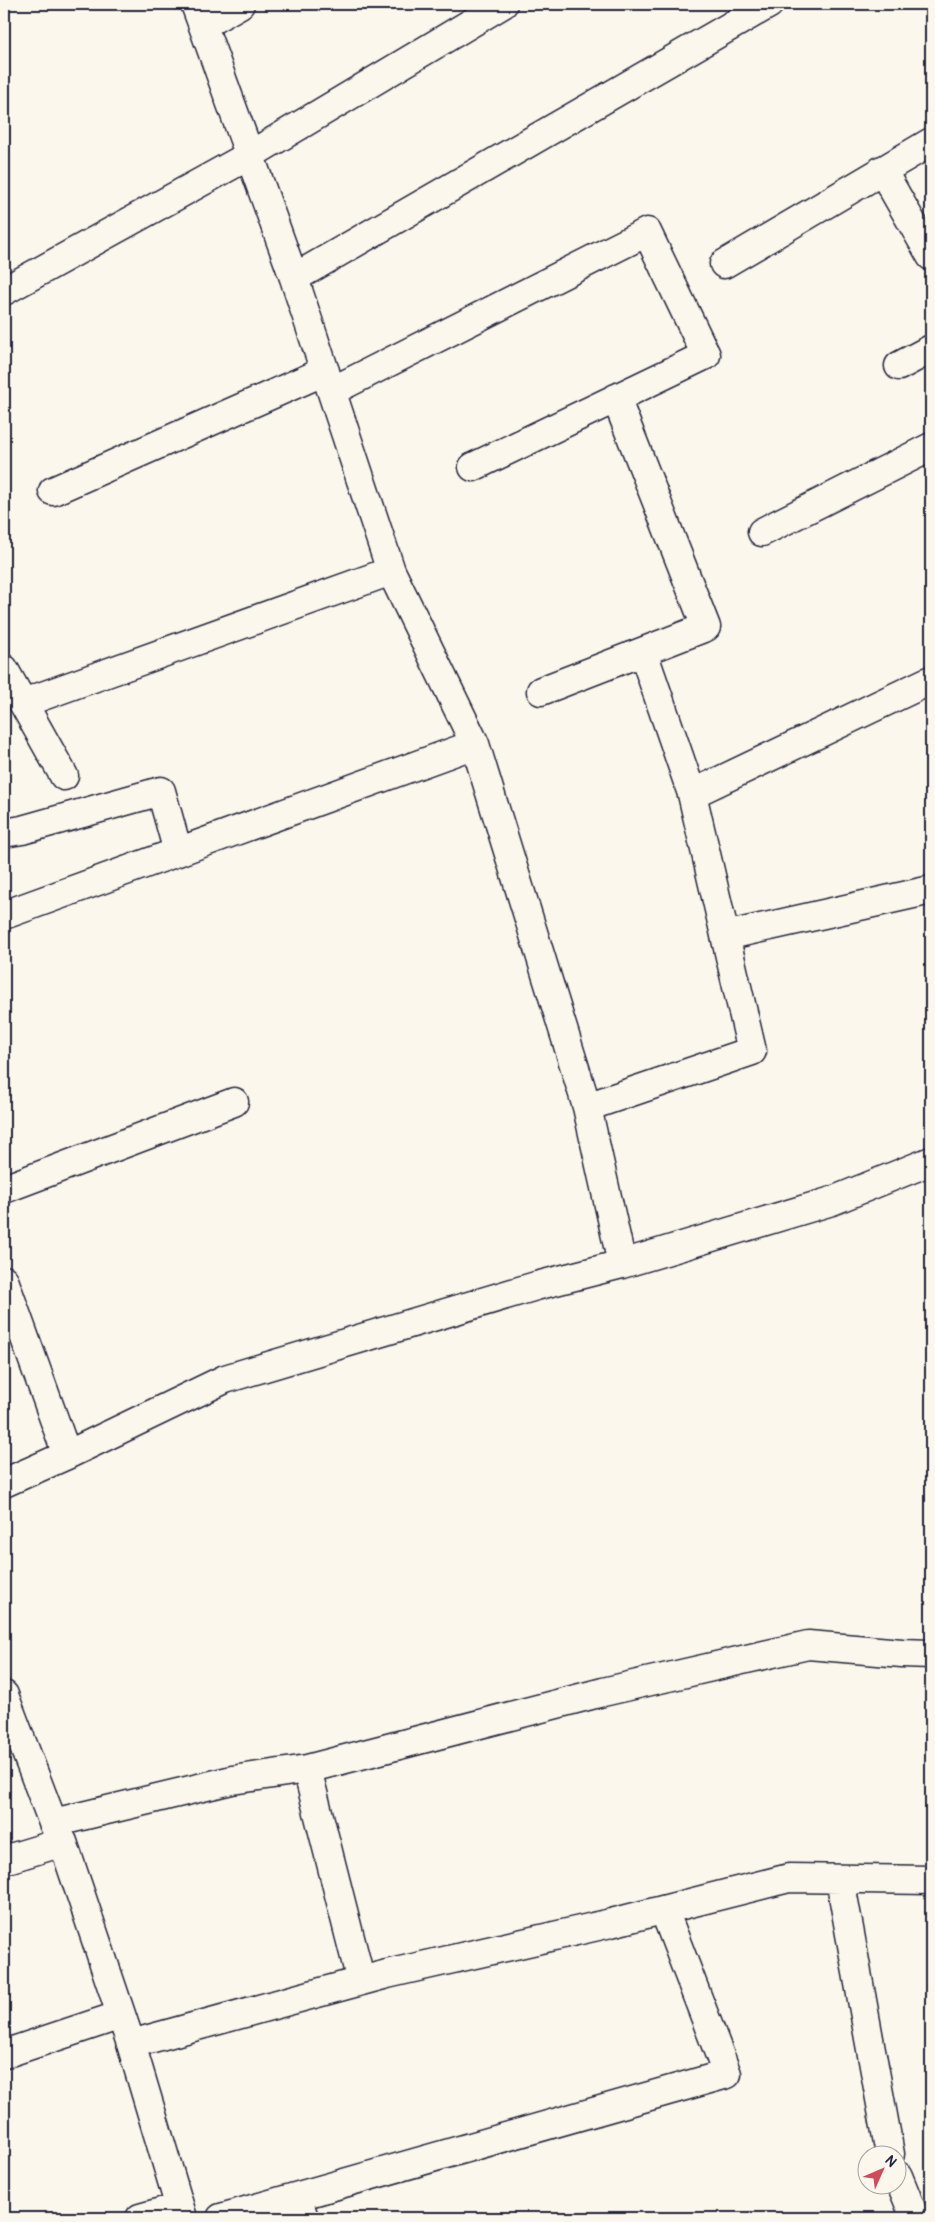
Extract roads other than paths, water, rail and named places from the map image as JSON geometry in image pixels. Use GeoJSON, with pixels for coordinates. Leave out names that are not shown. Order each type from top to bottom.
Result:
{"type":"FeatureCollection","features":[{"type":"Feature","properties":{"kind":"street"},"geometry":{"type":"LineString","coordinates":[[240,4],[199,14],[294,278],[390,571],[475,744],[587,1107],[622,1264]]}},
{"type":"Feature","properties":{"kind":"street"},"geometry":{"type":"LineString","coordinates":[[4,290],[250,155],[503,4]]}},
{"type":"Feature","properties":{"kind":"street"},"geometry":{"type":"LineString","coordinates":[[294,278],[769,4]]}},
{"type":"Feature","properties":{"kind":"street"},"geometry":{"type":"LineString","coordinates":[[724,264],[931,142]]}},
{"type":"Feature","properties":{"kind":"street"},"geometry":{"type":"LineString","coordinates":[[882,170],[931,256]]}},
{"type":"Feature","properties":{"kind":"street"},"geometry":{"type":"LineString","coordinates":[[53,491],[328,381],[647,232],[706,355],[473,467]]}},
{"type":"Feature","properties":{"kind":"street"},"geometry":{"type":"LineString","coordinates":[[899,366],[931,349]]}},
{"type":"Feature","properties":{"kind":"street"},"geometry":{"type":"LineString","coordinates":[[541,691],[706,628],[616,398]]}},
{"type":"Feature","properties":{"kind":"street"},"geometry":{"type":"LineString","coordinates":[[762,532],[931,447]]}},
{"type":"Feature","properties":{"kind":"street"},"geometry":{"type":"LineString","coordinates":[[23,702],[390,571]]}},
{"type":"Feature","properties":{"kind":"street"},"geometry":{"type":"LineString","coordinates":[[587,1107],[752,1051],[692,794],[643,652]]}},
{"type":"Feature","properties":{"kind":"street"},"geometry":{"type":"LineString","coordinates":[[4,669],[64,776]]}},
{"type":"Feature","properties":{"kind":"street"},"geometry":{"type":"LineString","coordinates":[[692,794],[931,680]]}},
{"type":"Feature","properties":{"kind":"street"},"geometry":{"type":"LineString","coordinates":[[4,915],[475,744]]}},
{"type":"Feature","properties":{"kind":"street"},"geometry":{"type":"LineString","coordinates":[[4,833],[22,830],[161,791],[178,852]]}},
{"type":"Feature","properties":{"kind":"street"},"geometry":{"type":"LineString","coordinates":[[725,936],[931,890]]}},
{"type":"Feature","properties":{"kind":"street"},"geometry":{"type":"LineString","coordinates":[[4,1190],[234,1102]]}},
{"type":"Feature","properties":{"kind":"street"},"geometry":{"type":"LineString","coordinates":[[4,1483],[66,1456],[225,1379],[536,1286],[622,1264],[832,1201],[931,1163]]}},
{"type":"Feature","properties":{"kind":"street"},"geometry":{"type":"LineString","coordinates":[[4,1280],[66,1456]]}},
{"type":"Feature","properties":{"kind":"street"},"geometry":{"type":"LineString","coordinates":[[4,1860],[58,1833],[232,1780],[307,1769],[603,1692],[808,1645],[931,1654]]}},
{"type":"Feature","properties":{"kind":"street"},"geometry":{"type":"LineString","coordinates":[[4,1695],[58,1833],[131,2044],[181,2213],[140,2218]]}},
{"type":"Feature","properties":{"kind":"street"},"geometry":{"type":"LineString","coordinates":[[307,1769],[361,1981]]}},
{"type":"Feature","properties":{"kind":"street"},"geometry":{"type":"LineString","coordinates":[[131,2044],[361,1981],[664,1910],[789,1878],[931,1880]]}},
{"type":"Feature","properties":{"kind":"street"},"geometry":{"type":"LineString","coordinates":[[840,1879],[888,2144]]}},
{"type":"Feature","properties":{"kind":"street"},"geometry":{"type":"LineString","coordinates":[[221,2218],[300,2207],[727,2074],[664,1910]]}},
{"type":"Feature","properties":{"kind":"street"},"geometry":{"type":"LineString","coordinates":[[4,2054],[120,2014]]}},
{"type":"Feature","properties":{"kind":"street"},"geometry":{"type":"LineString","coordinates":[[905,2194],[914,2218]]}}]}
